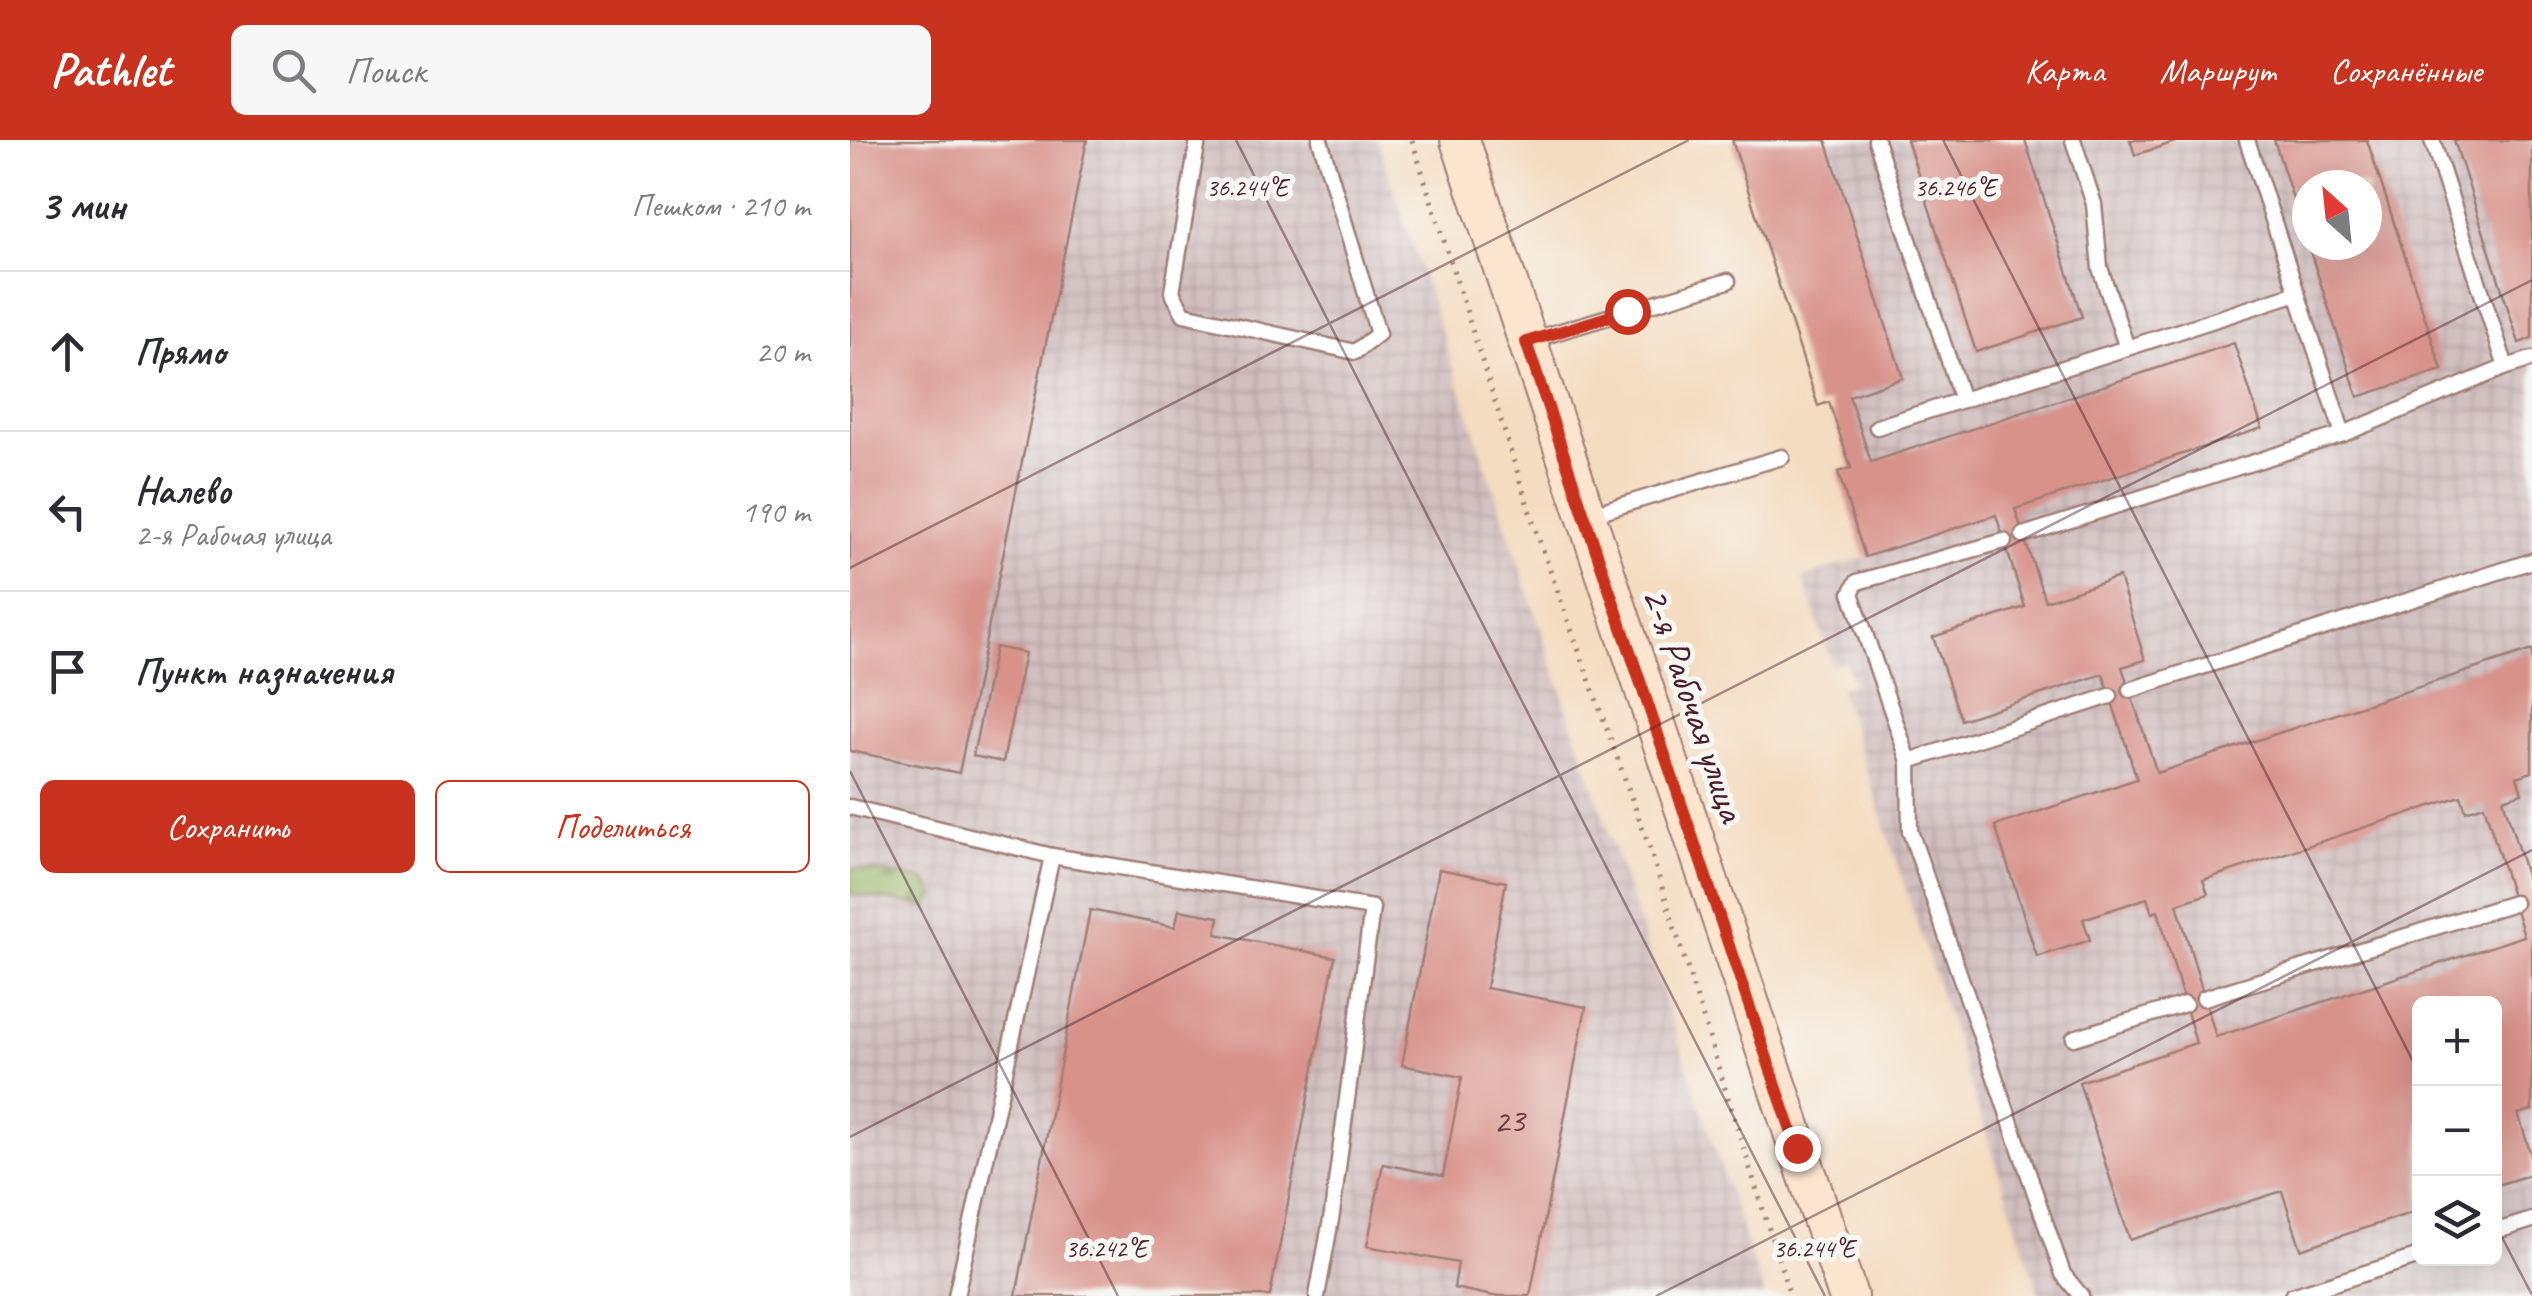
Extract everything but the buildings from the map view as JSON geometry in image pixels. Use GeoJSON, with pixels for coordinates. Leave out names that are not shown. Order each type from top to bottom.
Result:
{"type":"FeatureCollection","features":[{"type":"Feature","properties":{"kind":"main road","name":"2-я Рабочая улица"},"geometry":{"type":"LineString","coordinates":[[1460,140],[1583,516],[1848,1296]]}},
{"type":"Feature","properties":{"kind":"lane"},"geometry":{"type":"LineString","coordinates":[[1198,140],[1172,292],[1176,305],[1184,314],[1355,352],[1378,334],[1320,140]]}},
{"type":"Feature","properties":{"kind":"lane"},"geometry":{"type":"LineString","coordinates":[[1876,140],[1962,400]]}},
{"type":"Feature","properties":{"kind":"lane"},"geometry":{"type":"LineString","coordinates":[[2073,140],[2094,204],[2100,268],[2127,348]]}},
{"type":"Feature","properties":{"kind":"lane"},"geometry":{"type":"LineString","coordinates":[[2248,140],[2343,434]]}},
{"type":"Feature","properties":{"kind":"lane"},"geometry":{"type":"LineString","coordinates":[[2432,140],[2506,367]]}},
{"type":"Feature","properties":{"kind":"lane"},"geometry":{"type":"LineString","coordinates":[[1526,342],[1728,281]]}},
{"type":"Feature","properties":{"kind":"lane"},"geometry":{"type":"LineString","coordinates":[[1877,427],[2297,293]]}},
{"type":"Feature","properties":{"kind":"lane"},"geometry":{"type":"LineString","coordinates":[[2023,535],[2343,434],[2532,359]]}},
{"type":"Feature","properties":{"kind":"lane"},"geometry":{"type":"LineString","coordinates":[[1583,516],[1782,457]]}},
{"type":"Feature","properties":{"kind":"lane"},"geometry":{"type":"LineString","coordinates":[[2004,541],[1857,582],[1852,588],[1909,761],[1910,831],[2063,1274],[2081,1296]]}},
{"type":"Feature","properties":{"kind":"lane"},"geometry":{"type":"LineString","coordinates":[[2130,690],[2532,561]]}},
{"type":"Feature","properties":{"kind":"lane"},"geometry":{"type":"LineString","coordinates":[[1909,761],[2110,696]]}},
{"type":"Feature","properties":{"kind":"lane"},"geometry":{"type":"LineString","coordinates":[[850,807],[1052,856],[1372,908],[1332,1214],[1316,1296]]}},
{"type":"Feature","properties":{"kind":"lane"},"geometry":{"type":"LineString","coordinates":[[956,1296],[1052,856]]}},
{"type":"Feature","properties":{"kind":"lane"},"geometry":{"type":"LineString","coordinates":[[2204,998],[2514,903]]}},
{"type":"Feature","properties":{"kind":"lane"},"geometry":{"type":"LineString","coordinates":[[2074,1038],[2185,1004]]}},
{"type":"Feature","properties":{"kind":"lane"},"geometry":{"type":"LineString","coordinates":[[2502,1229],[2532,1220]]}},
{"type":"Feature","properties":{"kind":"lane"},"geometry":{"type":"LineString","coordinates":[[2292,1296],[2412,1258]]}},
{"type":"Feature","properties":{"kind":"path"},"geometry":{"type":"LineString","coordinates":[[1412,140],[1536,531],[1652,852],[1790,1296]]}},
{"type":"Feature","properties":{"kind":"shaded area"},"geometry":{"type":"Polygon","coordinates":[[[850,140],[1377,140],[1764,1296],[850,1296],[850,140]]]}},
{"type":"Feature","properties":{"kind":"shaded area"},"geometry":{"type":"Polygon","coordinates":[[[1732,140],[2532,140],[2532,1296],[2040,1296],[1840,690],[1853,683],[1845,661],[1832,665],[1803,578],[1865,557],[1838,472],[1851,467],[1830,403],[1818,406],[1732,140]]]}},
{"type":"Feature","properties":{"kind":"green space"},"geometry":{"type":"Polygon","coordinates":[[[850,868],[926,880],[935,895],[929,907],[850,894],[850,868]]]}},
{"type":"Feature","properties":{"kind":"route"},"geometry":{"type":"LineString","coordinates":[[1627,311],[1526,342],[1797,1148]]}}]}
